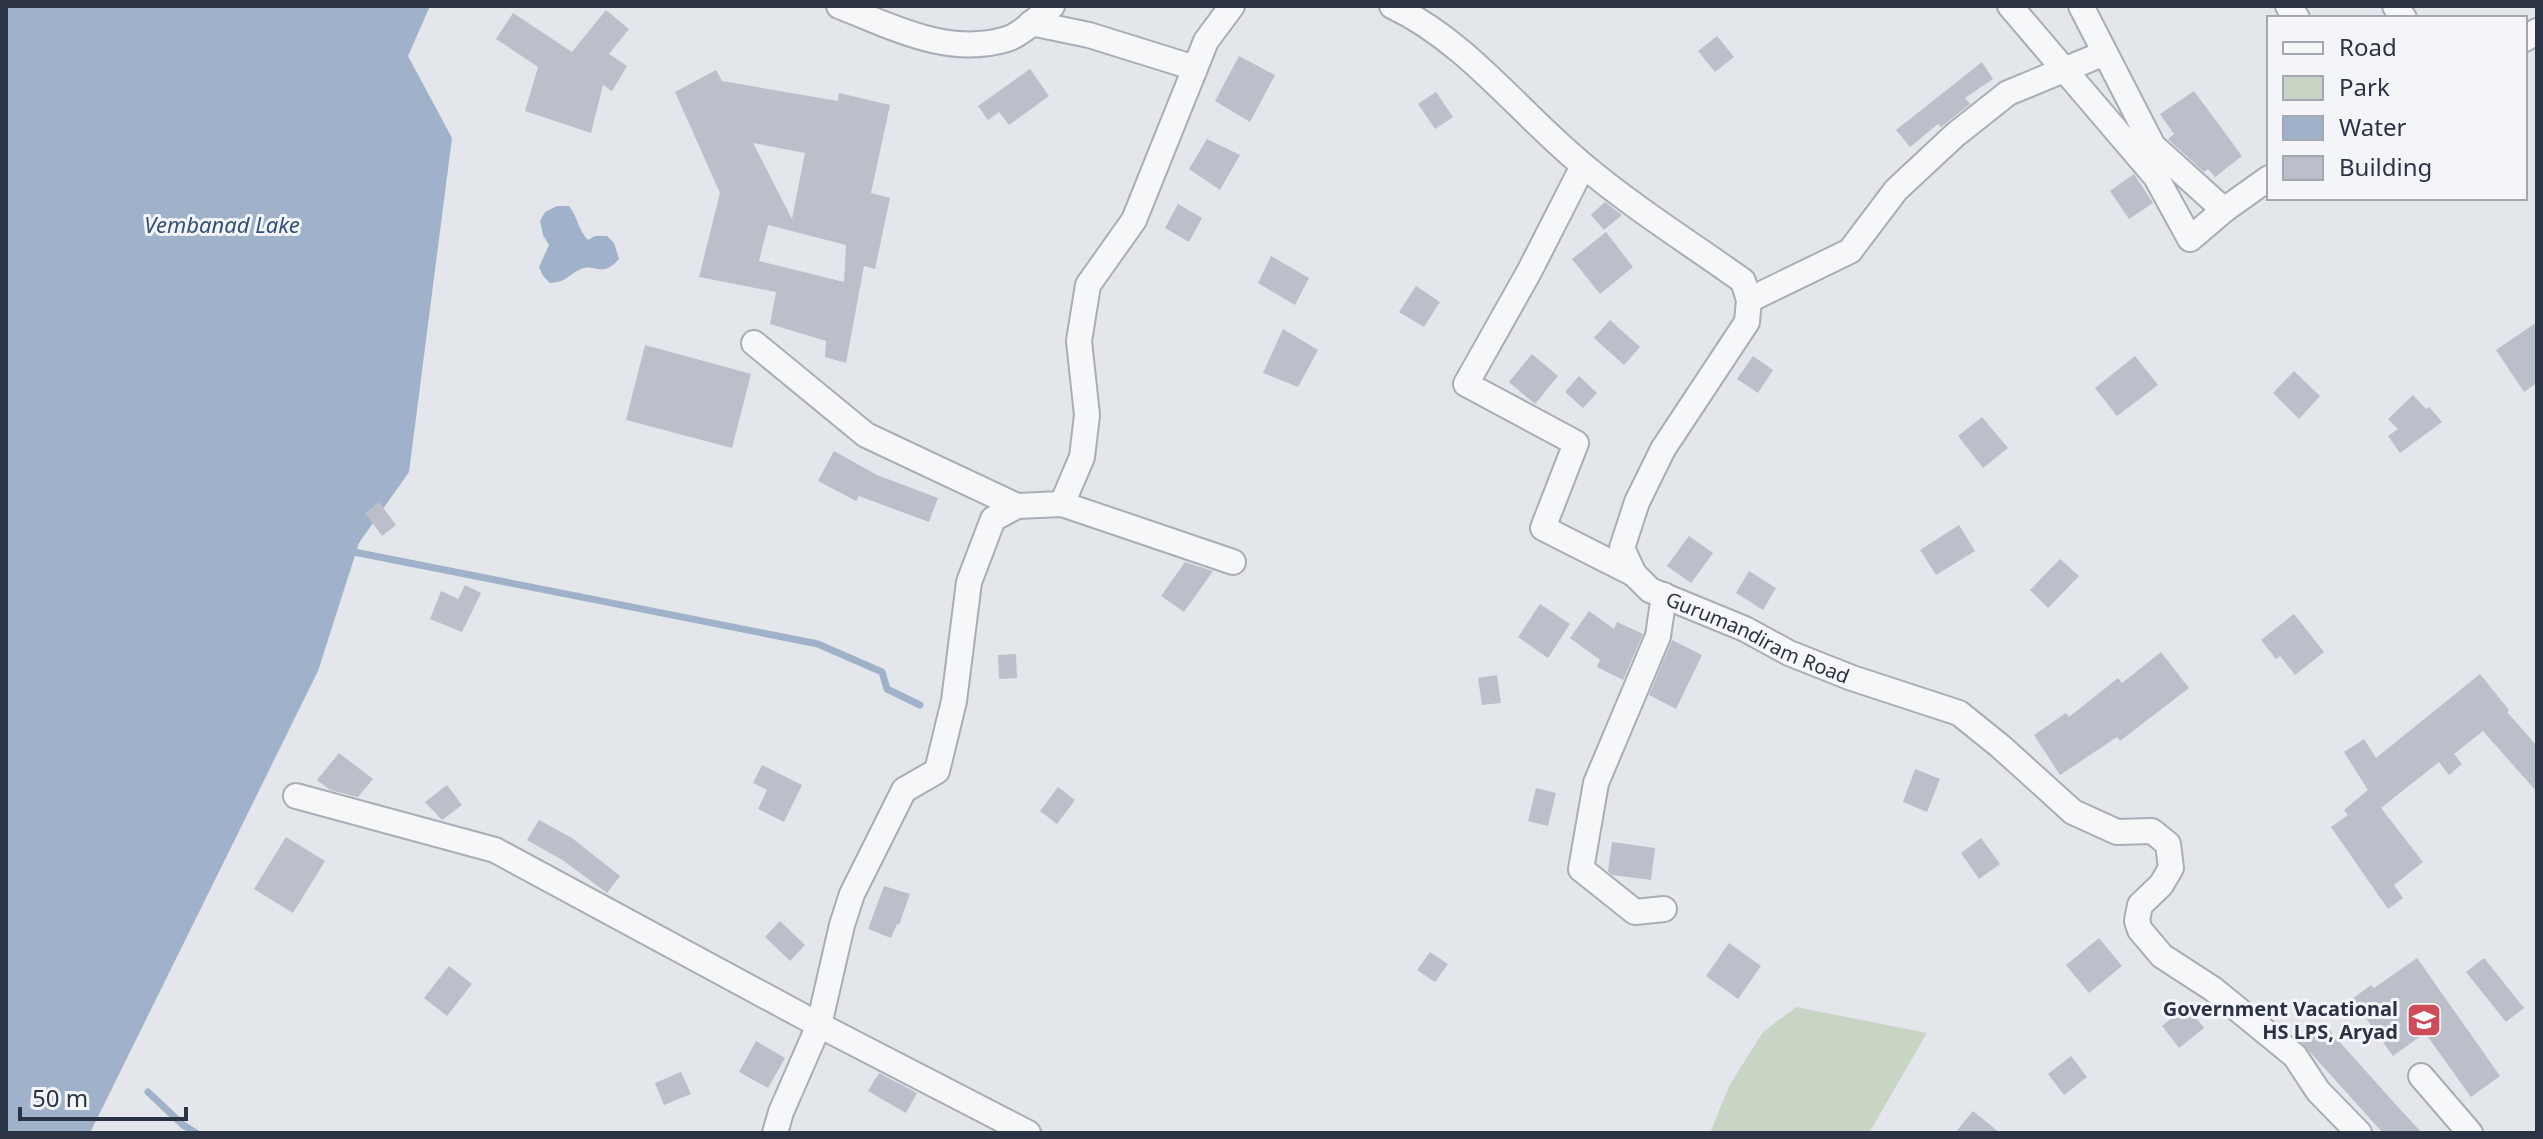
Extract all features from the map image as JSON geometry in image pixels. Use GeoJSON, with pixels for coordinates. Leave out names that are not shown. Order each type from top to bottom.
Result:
{"type":"FeatureCollection","features":[{"type":"Feature","properties":{"kind":"street"},"geometry":{"type":"LineString","coordinates":[[839,6],[929,41],[964,45],[1010,39],[1052,6]]}},
{"type":"Feature","properties":{"kind":"street"},"geometry":{"type":"LineString","coordinates":[[1062,504],[1082,457],[1087,415],[1079,341],[1088,285],[1119,244],[1140,208],[1206,41],[1232,6]]}},
{"type":"Feature","properties":{"kind":"street"},"geometry":{"type":"LineString","coordinates":[[1392,6],[1409,14],[1473,61],[1583,166],[1743,281],[1749,300],[1747,322],[1663,449],[1637,502],[1622,548],[1634,574]]}},
{"type":"Feature","properties":{"kind":"street"},"geometry":{"type":"LineString","coordinates":[[2010,6],[2156,177],[2190,239],[2267,179]]}},
{"type":"Feature","properties":{"kind":"street"},"geometry":{"type":"LineString","coordinates":[[2081,6],[2153,146],[2224,210]]}},
{"type":"Feature","properties":{"kind":"street"},"geometry":{"type":"LineString","coordinates":[[1031,23],[1089,35],[1195,68]]}},
{"type":"Feature","properties":{"kind":"street"},"geometry":{"type":"LineString","coordinates":[[1749,300],[1850,251],[1896,190],[1955,135],[2008,93],[2105,53]]}},
{"type":"Feature","properties":{"kind":"street","name":"Gurumandiram Road"},"geometry":{"type":"LineString","coordinates":[[1583,166],[1529,272],[1466,384],[1576,443],[1543,528],[1634,574],[1650,590],[1745,629],[1789,653],[1852,678],[1959,713],[2073,812],[2117,832],[2152,831],[2168,844],[2171,868],[2161,885],[2140,905],[2137,921],[2140,930],[2162,956],[2213,989],[2295,1056],[2318,1091],[2359,1133]]}},
{"type":"Feature","properties":{"kind":"street"},"geometry":{"type":"LineString","coordinates":[[754,343],[866,435],[1017,506]]}},
{"type":"Feature","properties":{"kind":"street"},"geometry":{"type":"LineString","coordinates":[[775,1133],[819,1025],[852,894],[904,790],[937,771],[954,701],[969,582],[993,519],[1017,506],[1062,504],[1233,562]]}},
{"type":"Feature","properties":{"kind":"street"},"geometry":{"type":"LineString","coordinates":[[1664,595],[1658,636],[1596,783],[1581,869],[1635,912],[1664,909]]}},
{"type":"Feature","properties":{"kind":"street"},"geometry":{"type":"LineString","coordinates":[[296,796],[495,850],[819,1025],[1028,1133]]}},
{"type":"Feature","properties":{"kind":"street"},"geometry":{"type":"LineString","coordinates":[[2421,1076],[2470,1133]]}},
{"type":"Feature","properties":{"kind":"green space"},"geometry":{"type":"Polygon","coordinates":[[[1796,1007],[1927,1033],[1869,1133],[1710,1133],[1729,1086],[1763,1032],[1796,1007]]]}},
{"type":"Feature","properties":{"kind":"water","name":"Vembanad Lake"},"geometry":{"type":"Polygon","coordinates":[[[6,6],[430,6],[408,56],[452,138],[409,472],[359,543],[318,671],[90,1133],[6,1133],[6,6]]]}},
{"type":"Feature","properties":{"kind":"water"},"geometry":{"type":"Polygon","coordinates":[[[557,206],[569,206],[588,240],[595,236],[607,236],[614,243],[619,259],[608,268],[581,269],[564,280],[550,283],[539,267],[549,245],[540,221],[545,212],[557,206]]]}},
{"type":"Feature","properties":{"kind":"building"},"geometry":{"type":"Polygon","coordinates":[[[606,10],[629,29],[609,54],[627,66],[612,91],[603,85],[591,133],[525,111],[538,67],[496,39],[513,13],[572,52],[606,10]]]}},
{"type":"Feature","properties":{"kind":"building"},"geometry":{"type":"Polygon","coordinates":[[[1717,36],[1734,57],[1715,72],[1698,51],[1717,36]]]}},
{"type":"Feature","properties":{"kind":"building"},"geometry":{"type":"Polygon","coordinates":[[[1239,56],[1275,75],[1250,122],[1215,101],[1239,56]]]}},
{"type":"Feature","properties":{"kind":"building"},"geometry":{"type":"Polygon","coordinates":[[[1982,62],[1993,79],[1965,98],[1970,104],[1910,147],[1896,130],[1982,62]]]}},
{"type":"Feature","properties":{"kind":"building"},"geometry":{"type":"Polygon","coordinates":[[[1030,69],[1049,96],[1009,125],[999,112],[988,120],[978,106],[1030,69]]]}},
{"type":"Feature","properties":{"kind":"building"},"geometry":{"type":"Polygon","coordinates":[[[716,70],[722,81],[838,101],[839,93],[890,105],[871,193],[890,198],[875,269],[864,266],[846,363],[825,357],[826,341],[770,324],[776,292],[699,277],[720,193],[675,92],[716,70]],[[753,143],[792,219],[805,153],[753,143]],[[768,225],[759,261],[844,282],[846,245],[768,225]]]}},
{"type":"Feature","properties":{"kind":"building"},"geometry":{"type":"Polygon","coordinates":[[[2194,91],[2242,156],[2215,177],[2208,169],[2204,172],[2168,139],[2174,134],[2160,114],[2194,91]]]}},
{"type":"Feature","properties":{"kind":"building"},"geometry":{"type":"Polygon","coordinates":[[[1436,92],[1453,117],[1435,129],[1418,104],[1436,92]]]}},
{"type":"Feature","properties":{"kind":"building"},"geometry":{"type":"Polygon","coordinates":[[[1207,139],[1240,155],[1220,190],[1189,169],[1207,139]]]}},
{"type":"Feature","properties":{"kind":"building"},"geometry":{"type":"Polygon","coordinates":[[[2134,174],[2153,203],[2129,219],[2110,191],[2134,174]]]}},
{"type":"Feature","properties":{"kind":"building"},"geometry":{"type":"Polygon","coordinates":[[[1605,202],[1622,215],[1604,230],[1591,215],[1605,202]]]}},
{"type":"Feature","properties":{"kind":"building"},"geometry":{"type":"Polygon","coordinates":[[[1178,204],[1202,218],[1189,242],[1165,228],[1178,204]]]}},
{"type":"Feature","properties":{"kind":"building"},"geometry":{"type":"Polygon","coordinates":[[[1606,232],[1633,267],[1600,294],[1572,259],[1606,232]]]}},
{"type":"Feature","properties":{"kind":"building"},"geometry":{"type":"Polygon","coordinates":[[[1271,256],[1309,278],[1295,305],[1258,283],[1271,256]]]}},
{"type":"Feature","properties":{"kind":"building"},"geometry":{"type":"Polygon","coordinates":[[[1416,286],[1440,302],[1424,327],[1399,312],[1416,286]]]}},
{"type":"Feature","properties":{"kind":"building"},"geometry":{"type":"Polygon","coordinates":[[[1610,320],[1640,347],[1624,365],[1594,338],[1610,320]]]}},
{"type":"Feature","properties":{"kind":"building"},"geometry":{"type":"Polygon","coordinates":[[[2537,322],[2537,383],[2524,392],[2496,350],[2537,322]]]}},
{"type":"Feature","properties":{"kind":"building"},"geometry":{"type":"Polygon","coordinates":[[[1283,329],[1318,350],[1298,387],[1263,373],[1283,329]]]}},
{"type":"Feature","properties":{"kind":"building"},"geometry":{"type":"Polygon","coordinates":[[[645,345],[751,374],[732,448],[626,420],[645,345]]]}},
{"type":"Feature","properties":{"kind":"building"},"geometry":{"type":"Polygon","coordinates":[[[1532,354],[1558,376],[1535,404],[1509,382],[1532,354]]]}},
{"type":"Feature","properties":{"kind":"building"},"geometry":{"type":"Polygon","coordinates":[[[1753,356],[1773,370],[1758,393],[1737,379],[1753,356]]]}},
{"type":"Feature","properties":{"kind":"building"},"geometry":{"type":"Polygon","coordinates":[[[2135,356],[2158,385],[2117,416],[2095,388],[2135,356]]]}},
{"type":"Feature","properties":{"kind":"building"},"geometry":{"type":"Polygon","coordinates":[[[2294,371],[2320,396],[2299,419],[2273,393],[2294,371]]]}},
{"type":"Feature","properties":{"kind":"building"},"geometry":{"type":"Polygon","coordinates":[[[1579,376],[1597,393],[1583,408],[1565,392],[1579,376]]]}},
{"type":"Feature","properties":{"kind":"building"},"geometry":{"type":"Polygon","coordinates":[[[2413,395],[2442,422],[2400,453],[2388,436],[2398,429],[2388,419],[2413,395]]]}},
{"type":"Feature","properties":{"kind":"building"},"geometry":{"type":"Polygon","coordinates":[[[1982,417],[2008,448],[1983,468],[1958,436],[1982,417]]]}},
{"type":"Feature","properties":{"kind":"building"},"geometry":{"type":"Polygon","coordinates":[[[834,451],[877,475],[938,498],[929,522],[859,496],[856,501],[818,481],[834,451]]]}},
{"type":"Feature","properties":{"kind":"building"},"geometry":{"type":"Polygon","coordinates":[[[379,502],[396,525],[382,536],[365,513],[379,502]]]}},
{"type":"Feature","properties":{"kind":"building"},"geometry":{"type":"Polygon","coordinates":[[[1959,525],[1975,551],[1936,575],[1920,550],[1959,525]]]}},
{"type":"Feature","properties":{"kind":"building"},"geometry":{"type":"Polygon","coordinates":[[[1689,536],[1713,553],[1691,583],[1667,566],[1689,536]]]}},
{"type":"Feature","properties":{"kind":"building"},"geometry":{"type":"Polygon","coordinates":[[[2060,559],[2079,576],[2048,608],[2030,590],[2060,559]]]}},
{"type":"Feature","properties":{"kind":"building"},"geometry":{"type":"Polygon","coordinates":[[[1185,562],[1213,571],[1184,612],[1161,596],[1185,562]]]}},
{"type":"Feature","properties":{"kind":"building"},"geometry":{"type":"Polygon","coordinates":[[[1749,571],[1776,588],[1763,610],[1736,593],[1749,571]]]}},
{"type":"Feature","properties":{"kind":"building"},"geometry":{"type":"Polygon","coordinates":[[[465,585],[481,593],[462,632],[430,619],[441,591],[458,599],[465,585]]]}},
{"type":"Feature","properties":{"kind":"building"},"geometry":{"type":"Polygon","coordinates":[[[1540,604],[1570,624],[1548,658],[1518,637],[1540,604]]]}},
{"type":"Feature","properties":{"kind":"building"},"geometry":{"type":"Polygon","coordinates":[[[1589,611],[1614,629],[1617,622],[1643,634],[1623,680],[1597,667],[1600,660],[1570,638],[1589,611]]]}},
{"type":"Feature","properties":{"kind":"building"},"geometry":{"type":"Polygon","coordinates":[[[2294,614],[2324,652],[2295,675],[2280,656],[2276,659],[2261,640],[2294,614]]]}},
{"type":"Feature","properties":{"kind":"building"},"geometry":{"type":"Polygon","coordinates":[[[1672,640],[1702,655],[1676,709],[1649,695],[1672,640]]]}},
{"type":"Feature","properties":{"kind":"building"},"geometry":{"type":"Polygon","coordinates":[[[2161,652],[2189,688],[2120,741],[2117,737],[2060,775],[2034,735],[2066,713],[2069,717],[2118,678],[2122,683],[2161,652]]]}},
{"type":"Feature","properties":{"kind":"building"},"geometry":{"type":"Polygon","coordinates":[[[1016,654],[1017,678],[999,679],[998,655],[1016,654]]]}},
{"type":"Feature","properties":{"kind":"building"},"geometry":{"type":"Polygon","coordinates":[[[2480,674],[2509,710],[2507,712],[2537,746],[2537,792],[2483,731],[2454,754],[2462,764],[2449,775],[2439,762],[2381,808],[2423,862],[2394,885],[2403,898],[2388,909],[2331,827],[2348,815],[2344,810],[2368,790],[2344,752],[2364,739],[2376,758],[2480,674]]]}},
{"type":"Feature","properties":{"kind":"building"},"geometry":{"type":"Polygon","coordinates":[[[1497,675],[1501,703],[1482,705],[1478,678],[1497,675]]]}},
{"type":"Feature","properties":{"kind":"building"},"geometry":{"type":"Polygon","coordinates":[[[339,753],[373,779],[358,797],[330,790],[317,780],[339,753]]]}},
{"type":"Feature","properties":{"kind":"building"},"geometry":{"type":"Polygon","coordinates":[[[762,765],[802,785],[784,822],[758,809],[767,790],[753,783],[762,765]]]}},
{"type":"Feature","properties":{"kind":"building"},"geometry":{"type":"Polygon","coordinates":[[[1915,769],[1940,779],[1927,812],[1903,802],[1915,769]]]}},
{"type":"Feature","properties":{"kind":"building"},"geometry":{"type":"Polygon","coordinates":[[[447,785],[462,805],[442,820],[425,802],[447,785]]]}},
{"type":"Feature","properties":{"kind":"building"},"geometry":{"type":"Polygon","coordinates":[[[1058,787],[1075,800],[1057,824],[1040,811],[1058,787]]]}},
{"type":"Feature","properties":{"kind":"building"},"geometry":{"type":"Polygon","coordinates":[[[1536,788],[1556,793],[1548,826],[1528,821],[1536,788]]]}},
{"type":"Feature","properties":{"kind":"building"},"geometry":{"type":"Polygon","coordinates":[[[539,820],[572,838],[620,876],[607,893],[564,861],[527,840],[539,820]]]}},
{"type":"Feature","properties":{"kind":"building"},"geometry":{"type":"Polygon","coordinates":[[[286,837],[325,861],[293,913],[254,889],[286,837]]]}},
{"type":"Feature","properties":{"kind":"building"},"geometry":{"type":"Polygon","coordinates":[[[1981,838],[2000,864],[1979,879],[1961,853],[1981,838]]]}},
{"type":"Feature","properties":{"kind":"building"},"geometry":{"type":"Polygon","coordinates":[[[1612,842],[1655,848],[1651,880],[1612,875],[1608,871],[1612,842]]]}},
{"type":"Feature","properties":{"kind":"building"},"geometry":{"type":"Polygon","coordinates":[[[884,886],[910,894],[891,938],[868,929],[884,886]]]}},
{"type":"Feature","properties":{"kind":"building"},"geometry":{"type":"Polygon","coordinates":[[[780,921],[805,945],[790,961],[765,937],[780,921]]]}},
{"type":"Feature","properties":{"kind":"building"},"geometry":{"type":"Polygon","coordinates":[[[2099,938],[2122,966],[2089,993],[2066,965],[2099,938]]]}},
{"type":"Feature","properties":{"kind":"building"},"geometry":{"type":"Polygon","coordinates":[[[1729,943],[1761,966],[1738,999],[1706,976],[1729,943]]]}},
{"type":"Feature","properties":{"kind":"building"},"geometry":{"type":"Polygon","coordinates":[[[1430,952],[1448,964],[1435,982],[1417,970],[1430,952]]]}},
{"type":"Feature","properties":{"kind":"building"},"geometry":{"type":"Polygon","coordinates":[[[2417,958],[2500,1076],[2471,1097],[2425,1033],[2393,1056],[2352,999],[2371,985],[2374,988],[2417,958]]]}},
{"type":"Feature","properties":{"kind":"building"},"geometry":{"type":"Polygon","coordinates":[[[2484,958],[2524,1008],[2506,1022],[2466,972],[2484,958]]]}},
{"type":"Feature","properties":{"kind":"building"},"geometry":{"type":"Polygon","coordinates":[[[449,966],[472,984],[447,1016],[424,998],[449,966]]]}},
{"type":"Feature","properties":{"kind":"building"},"geometry":{"type":"Polygon","coordinates":[[[2187,1006],[2204,1028],[2179,1048],[2162,1026],[2187,1006]]]}},
{"type":"Feature","properties":{"kind":"building"},"geometry":{"type":"Polygon","coordinates":[[[2322,1022],[2422,1133],[2383,1133],[2300,1041],[2322,1022]]]}},
{"type":"Feature","properties":{"kind":"building"},"geometry":{"type":"Polygon","coordinates":[[[756,1041],[785,1058],[768,1088],[739,1072],[756,1041]]]}},
{"type":"Feature","properties":{"kind":"building"},"geometry":{"type":"Polygon","coordinates":[[[2071,1056],[2087,1077],[2064,1095],[2048,1074],[2071,1056]]]}},
{"type":"Feature","properties":{"kind":"building"},"geometry":{"type":"Polygon","coordinates":[[[681,1072],[691,1094],[664,1105],[655,1083],[681,1072]]]}},
{"type":"Feature","properties":{"kind":"building"},"geometry":{"type":"Polygon","coordinates":[[[879,1073],[917,1093],[906,1113],[868,1091],[879,1073]]]}},
{"type":"Feature","properties":{"kind":"building"},"geometry":{"type":"Polygon","coordinates":[[[1973,1111],[2000,1133],[1955,1133],[1973,1111]]]}},
{"type":"Feature","properties":{"kind":"waterway"},"geometry":{"type":"LineString","coordinates":[[349,551],[818,644],[882,672],[887,689],[920,705]]}},
{"type":"Feature","properties":{"kind":"waterway"},"geometry":{"type":"LineString","coordinates":[[148,1092],[196,1133]]}},
{"type":"Feature","properties":{"kind":"place","name":"Government Vacational HS LPS, Aryad"},"geometry":{"type":"Point","coordinates":[2424,1020]}}]}
